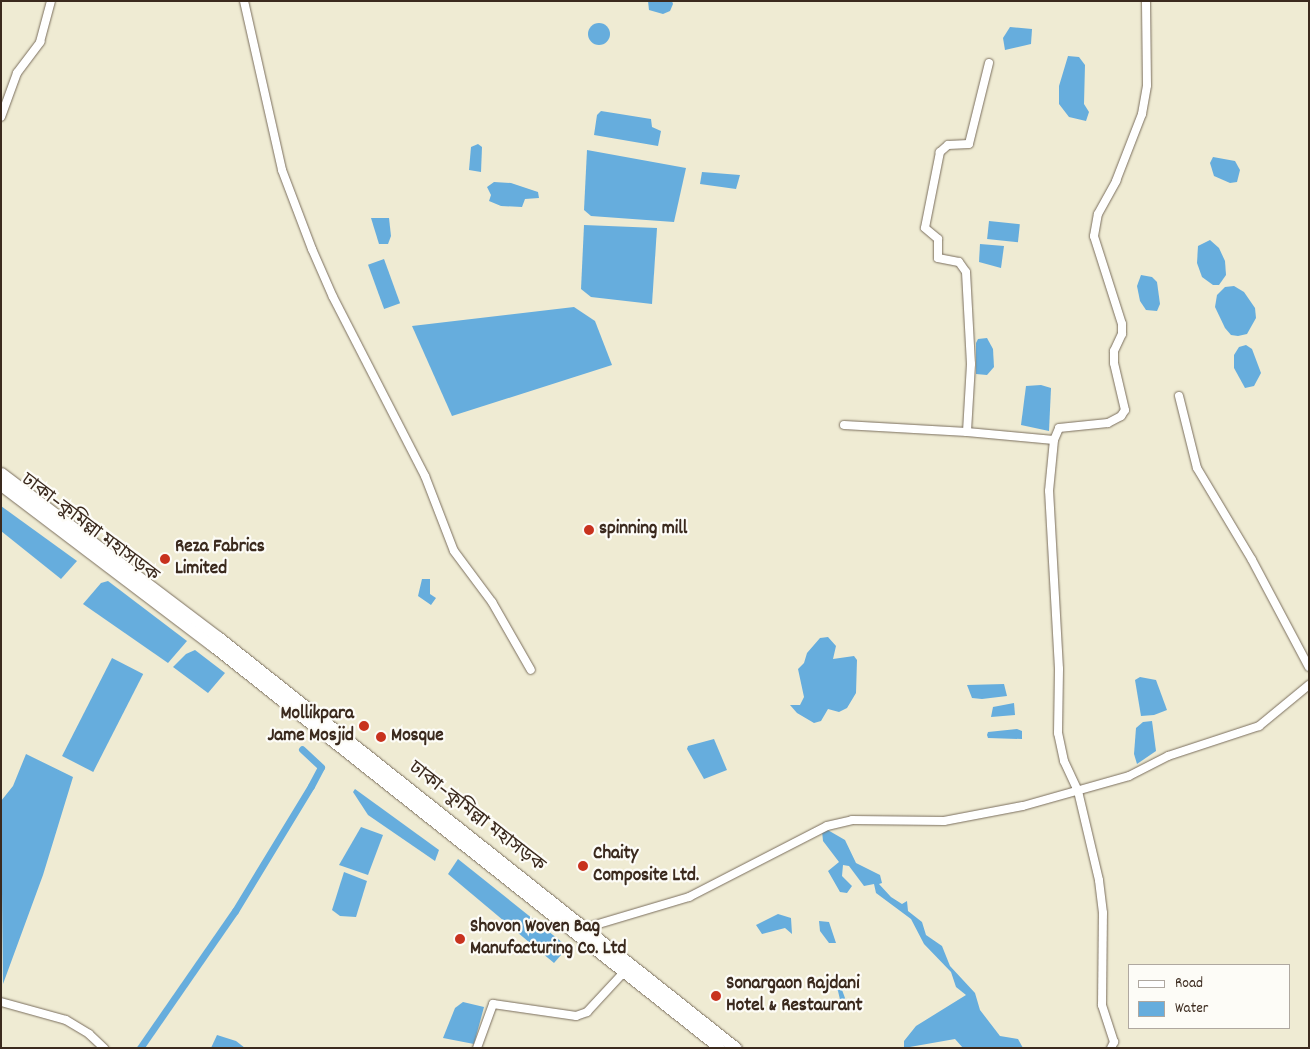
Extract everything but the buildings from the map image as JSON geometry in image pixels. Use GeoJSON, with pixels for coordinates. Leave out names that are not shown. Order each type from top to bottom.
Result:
{"type":"FeatureCollection","features":[{"type":"Feature","properties":{"kind":"highway","name":"ঢাকা–কুমিল্লা মহাসড়ক"},"geometry":{"type":"LineString","coordinates":[[1,473],[218,637],[736,1048]]}},
{"type":"Feature","properties":{"kind":"highway","name":"ঢাকা–কুমিল্লা মহাসড়ক"},"geometry":{"type":"LineString","coordinates":[[1,484],[220,651],[720,1048]]}},
{"type":"Feature","properties":{"kind":"street"},"geometry":{"type":"LineString","coordinates":[[1,117],[17,73],[40,42],[51,1]]}},
{"type":"Feature","properties":{"kind":"street"},"geometry":{"type":"LineString","coordinates":[[244,1],[282,170],[316,257],[425,476],[454,551],[492,602],[531,670]]}},
{"type":"Feature","properties":{"kind":"street"},"geometry":{"type":"LineString","coordinates":[[1111,1048],[1114,1042],[1102,1005],[1103,912],[1099,880],[1078,791],[1064,761],[1058,733],[1059,669],[1049,491],[1054,440],[1059,428],[1108,423],[1121,416],[1125,410],[1114,363],[1114,351],[1122,334],[1122,324],[1094,236],[1098,214],[1116,181],[1142,114],[1147,85],[1146,1]]}},
{"type":"Feature","properties":{"kind":"street"},"geometry":{"type":"LineString","coordinates":[[968,432],[971,364],[966,272],[959,262],[938,258],[938,239],[926,228],[926,217],[940,152],[945,146],[966,146],[971,140],[989,63]]}},
{"type":"Feature","properties":{"kind":"street"},"geometry":{"type":"LineString","coordinates":[[1179,396],[1201,476],[1252,560],[1309,667]]}},
{"type":"Feature","properties":{"kind":"street"},"geometry":{"type":"LineString","coordinates":[[844,425],[968,432],[1054,440]]}},
{"type":"Feature","properties":{"kind":"street"},"geometry":{"type":"LineString","coordinates":[[585,928],[689,897],[827,826],[852,820],[944,822],[1078,791],[1129,776],[1168,756],[1259,726],[1309,685]]}},
{"type":"Feature","properties":{"kind":"street"},"geometry":{"type":"LineString","coordinates":[[477,1048],[493,1004],[576,1016],[587,1012],[624,972]]}},
{"type":"Feature","properties":{"kind":"street"},"geometry":{"type":"LineString","coordinates":[[1,1002],[66,1020],[89,1034],[104,1048]]}},
{"type":"Feature","properties":{"kind":"water"},"geometry":{"type":"Polygon","coordinates":[[[648,1],[672,1],[673,4],[670,11],[663,14],[649,10],[648,1]]]}},
{"type":"Feature","properties":{"kind":"water"},"geometry":{"type":"Polygon","coordinates":[[[595,23],[603,23],[610,30],[610,38],[603,45],[595,45],[588,38],[588,30],[595,23]]]}},
{"type":"Feature","properties":{"kind":"water"},"geometry":{"type":"Polygon","coordinates":[[[1010,27],[1032,29],[1031,44],[1005,50],[1003,38],[1010,27]]]}},
{"type":"Feature","properties":{"kind":"water"},"geometry":{"type":"Polygon","coordinates":[[[1068,56],[1079,57],[1085,65],[1084,104],[1089,112],[1086,121],[1069,117],[1059,104],[1059,86],[1068,56]]]}},
{"type":"Feature","properties":{"kind":"water"},"geometry":{"type":"Polygon","coordinates":[[[601,111],[651,119],[652,127],[661,131],[658,146],[594,135],[597,115],[601,111]]]}},
{"type":"Feature","properties":{"kind":"water"},"geometry":{"type":"Polygon","coordinates":[[[478,144],[482,147],[481,172],[469,170],[471,147],[478,144]]]}},
{"type":"Feature","properties":{"kind":"water"},"geometry":{"type":"Polygon","coordinates":[[[587,150],[686,168],[674,222],[591,216],[584,210],[587,150]]]}},
{"type":"Feature","properties":{"kind":"water"},"geometry":{"type":"Polygon","coordinates":[[[1213,157],[1235,161],[1240,170],[1237,182],[1230,183],[1214,176],[1210,163],[1213,157]]]}},
{"type":"Feature","properties":{"kind":"water"},"geometry":{"type":"Polygon","coordinates":[[[702,172],[740,175],[736,189],[700,184],[702,172]]]}},
{"type":"Feature","properties":{"kind":"water"},"geometry":{"type":"Polygon","coordinates":[[[494,182],[511,183],[538,192],[539,198],[525,199],[522,207],[501,206],[489,201],[491,195],[487,187],[494,182]]]}},
{"type":"Feature","properties":{"kind":"water"},"geometry":{"type":"Polygon","coordinates":[[[371,218],[389,218],[391,236],[388,244],[379,244],[371,218]]]}},
{"type":"Feature","properties":{"kind":"water"},"geometry":{"type":"Polygon","coordinates":[[[989,221],[1020,224],[1018,242],[987,239],[989,221]]]}},
{"type":"Feature","properties":{"kind":"water"},"geometry":{"type":"Polygon","coordinates":[[[584,225],[657,228],[652,304],[591,297],[581,289],[584,225]]]}},
{"type":"Feature","properties":{"kind":"water"},"geometry":{"type":"Polygon","coordinates":[[[1210,240],[1219,248],[1225,261],[1226,275],[1219,285],[1213,285],[1202,277],[1197,263],[1198,246],[1210,240]]]}},
{"type":"Feature","properties":{"kind":"water"},"geometry":{"type":"Polygon","coordinates":[[[980,244],[1004,246],[1001,268],[979,262],[980,244]]]}},
{"type":"Feature","properties":{"kind":"water"},"geometry":{"type":"Polygon","coordinates":[[[384,259],[400,303],[384,309],[368,265],[384,259]]]}},
{"type":"Feature","properties":{"kind":"water"},"geometry":{"type":"Polygon","coordinates":[[[1141,275],[1152,277],[1157,282],[1160,304],[1157,311],[1146,310],[1140,301],[1137,286],[1141,275]]]}},
{"type":"Feature","properties":{"kind":"water"},"geometry":{"type":"Polygon","coordinates":[[[1234,286],[1244,292],[1255,308],[1256,318],[1247,334],[1238,336],[1231,335],[1225,328],[1215,307],[1217,295],[1225,287],[1234,286]]]}},
{"type":"Feature","properties":{"kind":"water"},"geometry":{"type":"Polygon","coordinates":[[[574,307],[595,321],[612,365],[452,416],[412,326],[574,307]]]}},
{"type":"Feature","properties":{"kind":"water"},"geometry":{"type":"Polygon","coordinates":[[[987,338],[993,349],[994,367],[987,375],[976,374],[976,343],[978,339],[987,338]]]}},
{"type":"Feature","properties":{"kind":"water"},"geometry":{"type":"Polygon","coordinates":[[[1246,345],[1252,349],[1261,373],[1254,386],[1245,388],[1234,368],[1234,355],[1239,347],[1246,345]]]}},
{"type":"Feature","properties":{"kind":"water"},"geometry":{"type":"Polygon","coordinates":[[[1041,385],[1051,388],[1049,431],[1021,425],[1026,386],[1041,385]]]}},
{"type":"Feature","properties":{"kind":"water"},"geometry":{"type":"Polygon","coordinates":[[[1,506],[77,561],[61,579],[1,531],[1,506]]]}},
{"type":"Feature","properties":{"kind":"water"},"geometry":{"type":"Polygon","coordinates":[[[422,579],[430,579],[430,594],[436,598],[431,605],[418,596],[422,579]]]}},
{"type":"Feature","properties":{"kind":"water"},"geometry":{"type":"Polygon","coordinates":[[[108,581],[187,641],[168,663],[83,604],[101,583],[108,581]]]}},
{"type":"Feature","properties":{"kind":"water"},"geometry":{"type":"Polygon","coordinates":[[[828,637],[836,646],[833,659],[854,656],[857,660],[856,693],[847,708],[839,712],[828,709],[821,721],[814,723],[797,713],[790,705],[800,705],[804,697],[798,669],[804,663],[807,653],[820,638],[828,637]]]}},
{"type":"Feature","properties":{"kind":"water"},"geometry":{"type":"Polygon","coordinates":[[[195,650],[225,673],[208,693],[173,667],[186,654],[195,650]]]}},
{"type":"Feature","properties":{"kind":"water"},"geometry":{"type":"Polygon","coordinates":[[[112,658],[143,674],[93,772],[62,756],[112,658]]]}},
{"type":"Feature","properties":{"kind":"water"},"geometry":{"type":"Polygon","coordinates":[[[1140,677],[1156,680],[1167,710],[1154,715],[1141,716],[1135,680],[1140,677]]]}},
{"type":"Feature","properties":{"kind":"water"},"geometry":{"type":"Polygon","coordinates":[[[1004,684],[1007,696],[982,699],[972,698],[967,685],[1004,684]]]}},
{"type":"Feature","properties":{"kind":"water"},"geometry":{"type":"Polygon","coordinates":[[[1014,703],[1015,715],[991,717],[993,707],[1014,703]]]}},
{"type":"Feature","properties":{"kind":"water"},"geometry":{"type":"Polygon","coordinates":[[[1152,721],[1156,751],[1137,764],[1134,754],[1136,728],[1143,722],[1152,721]]]}},
{"type":"Feature","properties":{"kind":"water"},"geometry":{"type":"Polygon","coordinates":[[[1017,729],[1022,731],[1022,739],[988,738],[987,735],[988,732],[1017,729]]]}},
{"type":"Feature","properties":{"kind":"water"},"geometry":{"type":"Polygon","coordinates":[[[714,739],[727,770],[704,779],[687,749],[688,746],[714,739]]]}},
{"type":"Feature","properties":{"kind":"water"},"geometry":{"type":"Polygon","coordinates":[[[26,754],[73,777],[43,875],[3,984],[1,801],[13,786],[26,754]]]}},
{"type":"Feature","properties":{"kind":"water"},"geometry":{"type":"Polygon","coordinates":[[[355,789],[439,850],[435,861],[368,815],[353,792],[355,789]]]}},
{"type":"Feature","properties":{"kind":"water"},"geometry":{"type":"Polygon","coordinates":[[[361,827],[383,835],[368,875],[339,865],[361,827]]]}},
{"type":"Feature","properties":{"kind":"water"},"geometry":{"type":"Polygon","coordinates":[[[826,829],[845,840],[856,863],[880,875],[882,883],[879,884],[891,897],[902,904],[907,901],[908,911],[922,922],[926,935],[942,946],[950,966],[975,993],[980,1010],[1000,1036],[1018,1039],[1023,1048],[963,1048],[955,1039],[904,1048],[904,1041],[916,1026],[966,995],[956,987],[951,972],[924,944],[911,919],[876,893],[874,884],[864,886],[849,866],[843,865],[842,876],[852,886],[847,893],[840,892],[828,871],[839,862],[823,841],[822,831],[826,829]]]}},
{"type":"Feature","properties":{"kind":"water"},"geometry":{"type":"Polygon","coordinates":[[[458,859],[568,947],[554,963],[448,874],[458,859]]]}},
{"type":"Feature","properties":{"kind":"water"},"geometry":{"type":"Polygon","coordinates":[[[344,872],[367,881],[356,917],[340,916],[332,910],[344,872]]]}},
{"type":"Feature","properties":{"kind":"water"},"geometry":{"type":"Polygon","coordinates":[[[778,914],[791,918],[792,934],[785,928],[762,934],[756,925],[778,914]]]}},
{"type":"Feature","properties":{"kind":"water"},"geometry":{"type":"Polygon","coordinates":[[[819,921],[829,922],[836,943],[829,943],[820,931],[819,921]]]}},
{"type":"Feature","properties":{"kind":"water"},"geometry":{"type":"Polygon","coordinates":[[[838,979],[845,998],[841,1004],[838,991],[830,986],[838,979]]]}},
{"type":"Feature","properties":{"kind":"water"},"geometry":{"type":"Polygon","coordinates":[[[463,1002],[484,1007],[474,1044],[443,1038],[455,1008],[463,1002]]]}},
{"type":"Feature","properties":{"kind":"water"},"geometry":{"type":"Polygon","coordinates":[[[217,1035],[236,1041],[245,1048],[211,1048],[217,1035]]]}},
{"type":"Feature","properties":{"kind":"waterway"},"geometry":{"type":"LineString","coordinates":[[140,1048],[235,911],[311,786],[321,767],[302,749]]}},
{"type":"Feature","properties":{"kind":"place","name":"spinning mill"},"geometry":{"type":"Point","coordinates":[589,530]}},
{"type":"Feature","properties":{"kind":"place","name":"Reza Fabrics Limited"},"geometry":{"type":"Point","coordinates":[165,559]}},
{"type":"Feature","properties":{"kind":"place","name":"Mollikpara Jame Mosjid"},"geometry":{"type":"Point","coordinates":[364,726]}},
{"type":"Feature","properties":{"kind":"place","name":"Mosque"},"geometry":{"type":"Point","coordinates":[381,737]}},
{"type":"Feature","properties":{"kind":"place","name":"Chaity Composite Ltd."},"geometry":{"type":"Point","coordinates":[583,866]}},
{"type":"Feature","properties":{"kind":"place","name":"Shovon Woven Bag Manufacturing Co. Ltd"},"geometry":{"type":"Point","coordinates":[460,939]}},
{"type":"Feature","properties":{"kind":"place","name":"Sonargaon Rajdani Hotel & Restaurant"},"geometry":{"type":"Point","coordinates":[716,996]}}]}
